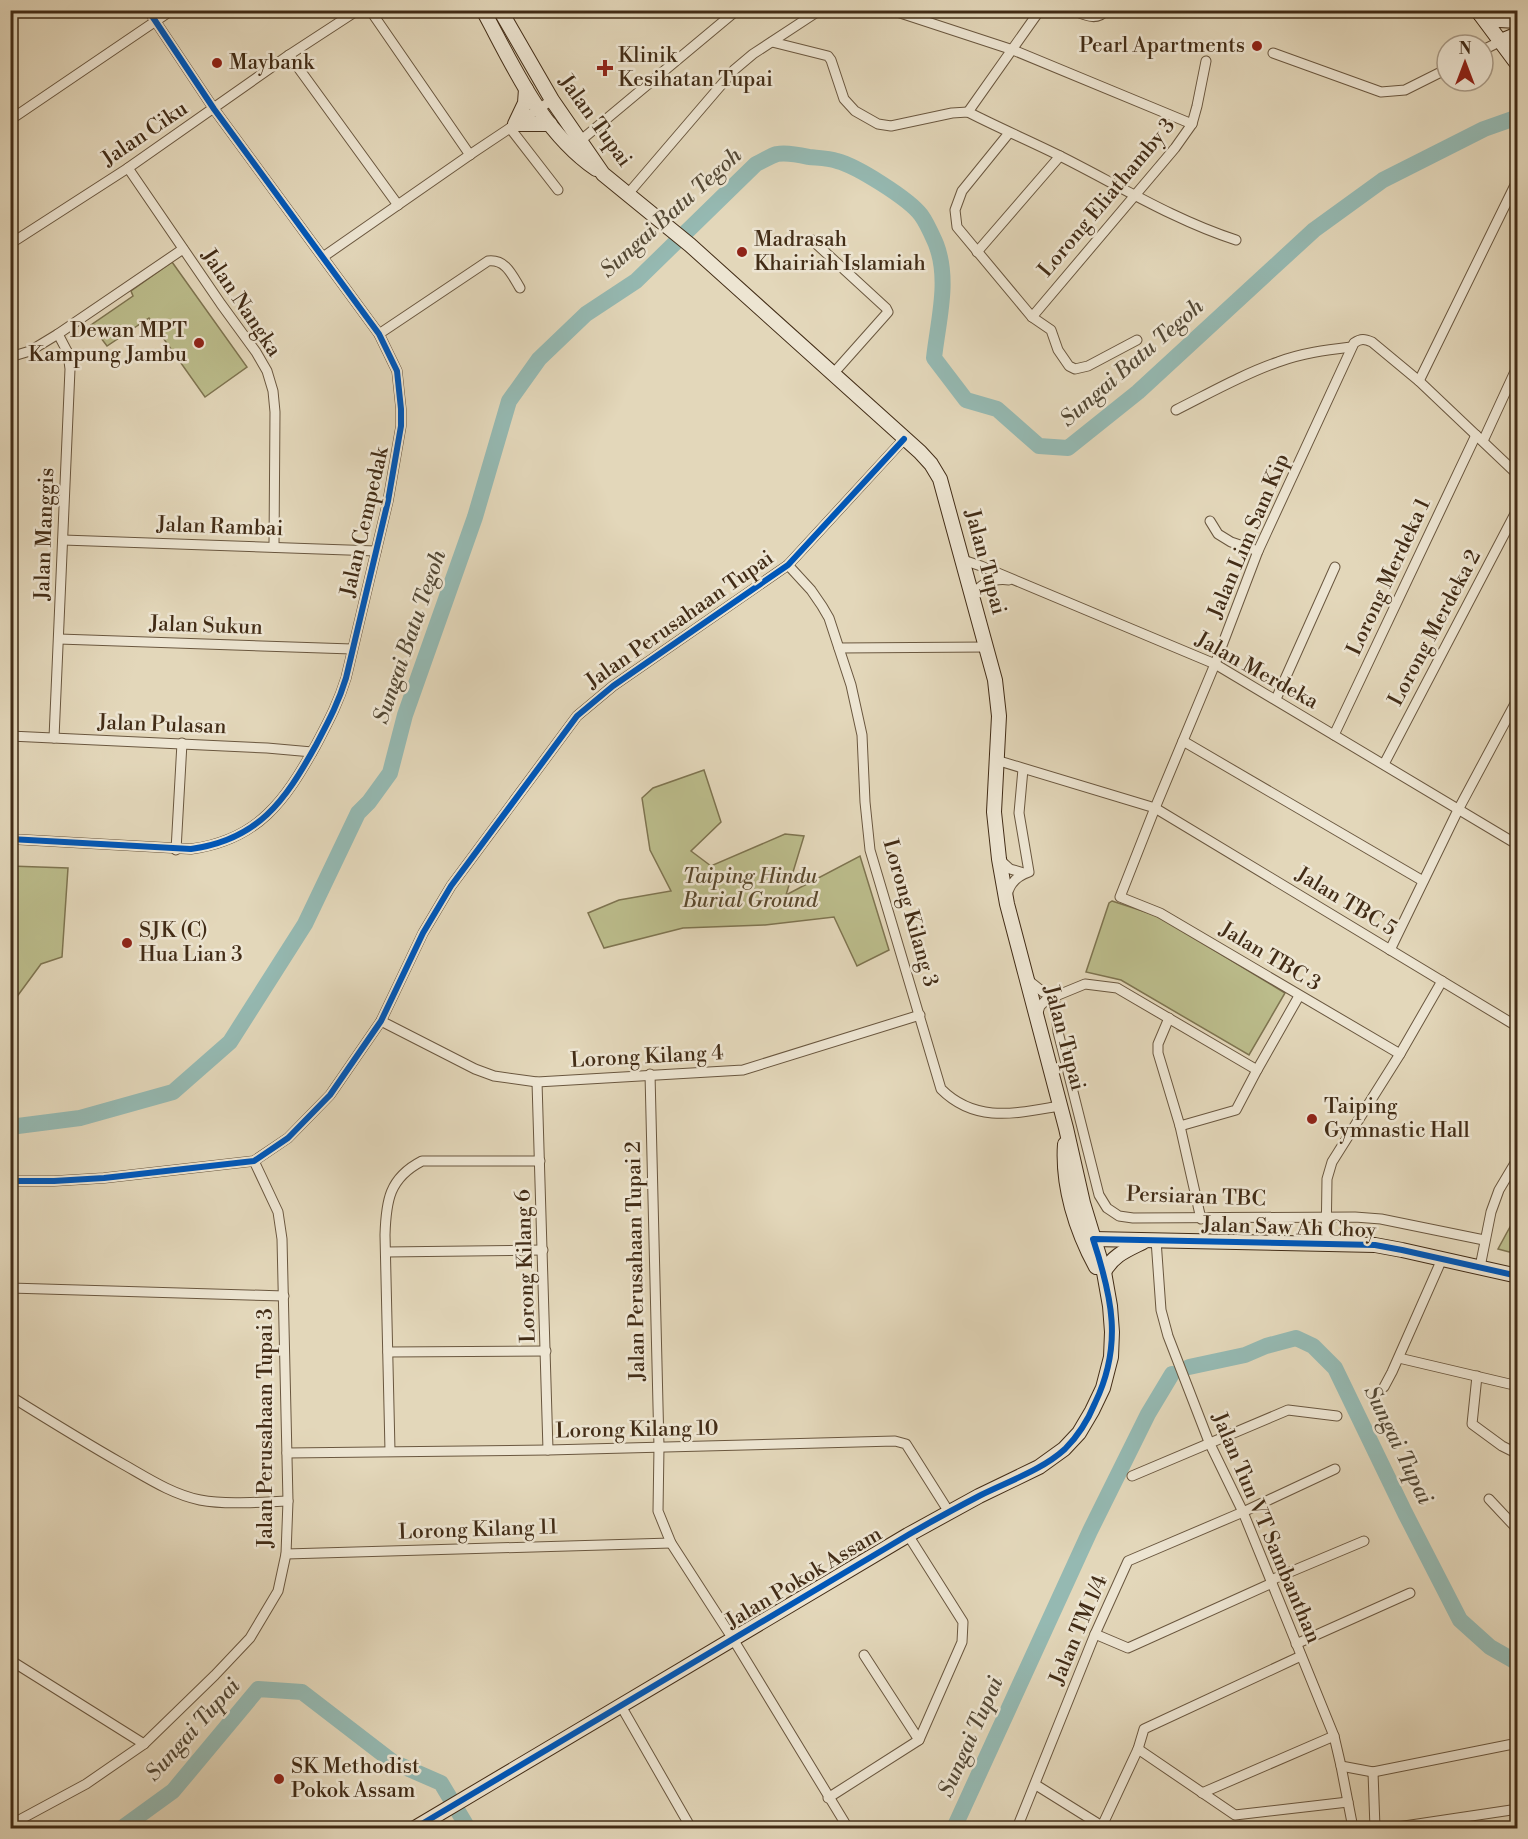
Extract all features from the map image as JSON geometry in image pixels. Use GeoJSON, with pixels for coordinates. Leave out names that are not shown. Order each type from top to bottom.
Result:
{"type":"FeatureCollection","features":[{"type":"Feature","properties":{"kind":"main road"},"geometry":{"type":"LineString","coordinates":[[483,10],[538,110],[581,159],[603,174]]}},
{"type":"Feature","properties":{"kind":"main road","name":"Jalan Tupai"},"geometry":{"type":"LineString","coordinates":[[500,10],[552,100],[603,174],[694,250],[904,439],[931,464],[940,479],[992,662],[998,698],[994,812],[1007,904],[1066,1128],[1083,1203],[1108,1290]]}},
{"type":"Feature","properties":{"kind":"main road"},"geometry":{"type":"LineString","coordinates":[[1478,12],[1499,20],[1518,21]]}},
{"type":"Feature","properties":{"kind":"main road"},"geometry":{"type":"LineString","coordinates":[[1478,12],[1518,65]]}},
{"type":"Feature","properties":{"kind":"main road"},"geometry":{"type":"LineString","coordinates":[[1500,41],[1518,34]]}},
{"type":"Feature","properties":{"kind":"main road"},"geometry":{"type":"LineString","coordinates":[[513,126],[525,103],[526,89]]}},
{"type":"Feature","properties":{"kind":"main road"},"geometry":{"type":"LineString","coordinates":[[513,126],[550,124]]}},
{"type":"Feature","properties":{"kind":"main road"},"geometry":{"type":"LineString","coordinates":[[1066,1128],[1064,1162],[1070,1196],[1083,1243],[1108,1290]]}},
{"type":"Feature","properties":{"kind":"main road","name":"Jalan Saw Ah Choy"},"geometry":{"type":"LineString","coordinates":[[1093,1239],[1375,1245],[1518,1276]]}},
{"type":"Feature","properties":{"kind":"main road"},"geometry":{"type":"LineString","coordinates":[[1104,1272],[1116,1256],[1152,1240]]}},
{"type":"Feature","properties":{"kind":"main road","name":"Jalan Pokok Assam"},"geometry":{"type":"LineString","coordinates":[[415,1828],[908,1534],[1039,1467],[1064,1449],[1079,1433],[1103,1388],[1111,1357],[1112,1332],[1108,1290]]}},
{"type":"Feature","properties":{"kind":"street","name":"Jalan Cempedak"},"geometry":{"type":"LineString","coordinates":[[10,839],[176,850],[209,847],[233,838],[259,822],[274,809],[288,793],[338,704],[388,501],[401,426],[402,409],[397,371],[379,334],[214,109],[148,10]]}},
{"type":"Feature","properties":{"kind":"street"},"geometry":{"type":"LineString","coordinates":[[10,120],[172,10]]}},
{"type":"Feature","properties":{"kind":"street","name":"Jalan Ciku"},"geometry":{"type":"LineString","coordinates":[[10,244],[128,168],[289,55],[358,10]]}},
{"type":"Feature","properties":{"kind":"street"},"geometry":{"type":"LineString","coordinates":[[370,10],[470,155]]}},
{"type":"Feature","properties":{"kind":"street"},"geometry":{"type":"LineString","coordinates":[[580,141],[737,10]]}},
{"type":"Feature","properties":{"kind":"street"},"geometry":{"type":"LineString","coordinates":[[627,195],[734,70],[753,54],[820,10]]}},
{"type":"Feature","properties":{"kind":"street"},"geometry":{"type":"LineString","coordinates":[[891,10],[1012,50],[1192,124]]}},
{"type":"Feature","properties":{"kind":"street"},"geometry":{"type":"LineString","coordinates":[[968,112],[1040,10]]}},
{"type":"Feature","properties":{"kind":"street"},"geometry":{"type":"LineString","coordinates":[[1072,10],[1091,17],[1098,17],[1107,10]]}},
{"type":"Feature","properties":{"kind":"street"},"geometry":{"type":"LineString","coordinates":[[1495,44],[1500,41]]}},
{"type":"Feature","properties":{"kind":"street"},"geometry":{"type":"LineString","coordinates":[[772,42],[828,56],[844,99],[855,111],[878,124],[891,126],[952,113],[968,112],[1060,156],[1134,196],[1198,226],[1236,240]]}},
{"type":"Feature","properties":{"kind":"street"},"geometry":{"type":"LineString","coordinates":[[1273,53],[1381,92],[1405,90],[1435,75]]}},
{"type":"Feature","properties":{"kind":"street"},"geometry":{"type":"LineString","coordinates":[[289,55],[398,206]]}},
{"type":"Feature","properties":{"kind":"street","name":"Lorong Eliathamby 3"},"geometry":{"type":"LineString","coordinates":[[1032,317],[1175,148],[1192,124],[1206,61]]}},
{"type":"Feature","properties":{"kind":"street"},"geometry":{"type":"LineString","coordinates":[[323,257],[552,100]]}},
{"type":"Feature","properties":{"kind":"street"},"geometry":{"type":"LineString","coordinates":[[513,126],[558,190]]}},
{"type":"Feature","properties":{"kind":"street"},"geometry":{"type":"LineString","coordinates":[[1009,133],[957,200],[955,210],[957,228],[1032,317],[1051,330],[1063,359],[1070,366],[1075,369],[1088,366],[1137,340]]}},
{"type":"Feature","properties":{"kind":"street"},"geometry":{"type":"LineString","coordinates":[[977,252],[1060,156]]}},
{"type":"Feature","properties":{"kind":"street","name":"Jalan Nangka"},"geometry":{"type":"LineString","coordinates":[[128,168],[267,371],[273,391],[275,412],[274,547]]}},
{"type":"Feature","properties":{"kind":"street"},"geometry":{"type":"LineString","coordinates":[[1419,381],[1518,179]]}},
{"type":"Feature","properties":{"kind":"street"},"geometry":{"type":"LineString","coordinates":[[812,240],[888,312],[832,375]]}},
{"type":"Feature","properties":{"kind":"street"},"geometry":{"type":"LineString","coordinates":[[10,357],[30,351],[58,334],[183,249]]}},
{"type":"Feature","properties":{"kind":"street"},"geometry":{"type":"LineString","coordinates":[[379,334],[488,261],[495,260],[502,263],[520,288]]}},
{"type":"Feature","properties":{"kind":"street","name":"Jalan Manggis"},"geometry":{"type":"LineString","coordinates":[[54,738],[70,369],[68,353],[58,334]]}},
{"type":"Feature","properties":{"kind":"street"},"geometry":{"type":"LineString","coordinates":[[1176,410],[1246,375],[1279,362],[1320,350],[1351,347],[1360,339],[1366,339],[1419,381],[1518,475]]}},
{"type":"Feature","properties":{"kind":"street","name":"Jalan Lim Sam Kip"},"geometry":{"type":"LineString","coordinates":[[1120,897],[1215,664],[1258,551],[1351,347]]}},
{"type":"Feature","properties":{"kind":"street"},"geometry":{"type":"LineString","coordinates":[[1480,438],[1518,365]]}},
{"type":"Feature","properties":{"kind":"street","name":"Lorong Merdeka 1"},"geometry":{"type":"LineString","coordinates":[[1334,735],[1480,438]]}},
{"type":"Feature","properties":{"kind":"street","name":"Jalan Perusahaan Tupai"},"geometry":{"type":"LineString","coordinates":[[10,1181],[104,1178],[254,1161],[288,1138],[330,1095],[381,1021],[423,933],[452,886],[577,716],[613,686],[788,565],[904,439]]}},
{"type":"Feature","properties":{"kind":"street","name":"Lorong Merdeka 2"},"geometry":{"type":"LineString","coordinates":[[1384,764],[1518,508]]}},
{"type":"Feature","properties":{"kind":"street"},"geometry":{"type":"LineString","coordinates":[[1210,521],[1218,534],[1230,542],[1258,551]]}},
{"type":"Feature","properties":{"kind":"street","name":"Jalan Rambai"},"geometry":{"type":"LineString","coordinates":[[63,540],[376,551]]}},
{"type":"Feature","properties":{"kind":"street","name":"Jalan Merdeka"},"geometry":{"type":"LineString","coordinates":[[963,560],[1215,664],[1518,845]]}},
{"type":"Feature","properties":{"kind":"street","name":"Lorong Kilang 3"},"geometry":{"type":"LineString","coordinates":[[788,565],[812,590],[829,618],[851,685],[862,735],[870,850],[941,1089],[951,1099],[979,1112],[1017,1113],[1060,1106]]}},
{"type":"Feature","properties":{"kind":"street"},"geometry":{"type":"LineString","coordinates":[[1276,699],[1335,567]]}},
{"type":"Feature","properties":{"kind":"street"},"geometry":{"type":"LineString","coordinates":[[972,596],[979,586],[990,581],[1016,580]]}},
{"type":"Feature","properties":{"kind":"street","name":"Jalan Sukun"},"geometry":{"type":"LineString","coordinates":[[59,639],[352,649]]}},
{"type":"Feature","properties":{"kind":"street"},"geometry":{"type":"LineString","coordinates":[[839,648],[987,647]]}},
{"type":"Feature","properties":{"kind":"street"},"geometry":{"type":"LineString","coordinates":[[1390,950],[1458,810],[1518,698]]}},
{"type":"Feature","properties":{"kind":"street","name":"Jalan Pulasan"},"geometry":{"type":"LineString","coordinates":[[10,736],[182,743],[312,752]]}},
{"type":"Feature","properties":{"kind":"street"},"geometry":{"type":"LineString","coordinates":[[1183,741],[1423,881]]}},
{"type":"Feature","properties":{"kind":"street"},"geometry":{"type":"LineString","coordinates":[[176,850],[182,743]]}},
{"type":"Feature","properties":{"kind":"street","name":"Jalan TBC 5"},"geometry":{"type":"LineString","coordinates":[[996,760],[1155,808],[1518,1027]]}},
{"type":"Feature","properties":{"kind":"street"},"geometry":{"type":"LineString","coordinates":[[1007,904],[1011,885],[1016,878],[1029,872],[1019,813],[1023,769]]}},
{"type":"Feature","properties":{"kind":"street"},"geometry":{"type":"LineString","coordinates":[[999,859],[1010,869],[1024,873]]}},
{"type":"Feature","properties":{"kind":"street","name":"Jalan TBC 3"},"geometry":{"type":"LineString","coordinates":[[1120,897],[1160,913],[1400,1054]]}},
{"type":"Feature","properties":{"kind":"street"},"geometry":{"type":"LineString","coordinates":[[1026,978],[1042,992],[1054,995]]}},
{"type":"Feature","properties":{"kind":"street"},"geometry":{"type":"LineString","coordinates":[[1326,1244],[1327,1179],[1332,1162],[1400,1054],[1442,981]]}},
{"type":"Feature","properties":{"kind":"street"},"geometry":{"type":"LineString","coordinates":[[1037,1016],[1040,1006],[1054,995],[1085,984],[1118,987],[1257,1070]]}},
{"type":"Feature","properties":{"kind":"street","name":"Persiaran TBC"},"geometry":{"type":"LineString","coordinates":[[1054,995],[1058,1032],[1099,1195],[1107,1208],[1119,1216],[1201,1219],[1326,1217],[1380,1219],[1484,1240]]}},
{"type":"Feature","properties":{"kind":"street"},"geometry":{"type":"LineString","coordinates":[[1180,1126],[1236,1110],[1299,996]]}},
{"type":"Feature","properties":{"kind":"street","name":"Lorong Kilang 4"},"geometry":{"type":"LineString","coordinates":[[381,1021],[474,1069],[494,1076],[537,1082],[743,1070],[920,1015]]}},
{"type":"Feature","properties":{"kind":"street"},"geometry":{"type":"LineString","coordinates":[[1169,1018],[1158,1044],[1158,1053],[1180,1126],[1201,1219]]}},
{"type":"Feature","properties":{"kind":"street","name":"Jalan Perusahaan Tupai 2"},"geometry":{"type":"LineString","coordinates":[[650,1074],[659,1447],[658,1511],[671,1543],[733,1639],[848,1828]]}},
{"type":"Feature","properties":{"kind":"street","name":"Lorong Kilang 6"},"geometry":{"type":"LineString","coordinates":[[537,1082],[548,1450]]}},
{"type":"Feature","properties":{"kind":"street"},"geometry":{"type":"LineString","coordinates":[[1480,1267],[1491,1212],[1499,1190],[1518,1158]]}},
{"type":"Feature","properties":{"kind":"street","name":"Jalan Perusahaan Tupai 3"},"geometry":{"type":"LineString","coordinates":[[10,1825],[14,1825],[87,1784],[144,1744],[250,1638],[278,1591],[286,1554],[288,1502],[281,1226],[278,1212],[254,1161]]}},
{"type":"Feature","properties":{"kind":"street"},"geometry":{"type":"LineString","coordinates":[[390,1451],[385,1235],[388,1200],[393,1186],[401,1175],[422,1161],[540,1161]]}},
{"type":"Feature","properties":{"kind":"street","name":"Jalan Tun VT Sambanthan"},"geometry":{"type":"LineString","coordinates":[[1152,1240],[1161,1310],[1168,1336],[1209,1442],[1243,1512],[1334,1737],[1353,1828]]}},
{"type":"Feature","properties":{"kind":"street"},"geometry":{"type":"LineString","coordinates":[[386,1252],[543,1250]]}},
{"type":"Feature","properties":{"kind":"street"},"geometry":{"type":"LineString","coordinates":[[1384,1387],[1443,1259]]}},
{"type":"Feature","properties":{"kind":"street"},"geometry":{"type":"LineString","coordinates":[[10,1288],[284,1296]]}},
{"type":"Feature","properties":{"kind":"street"},"geometry":{"type":"LineString","coordinates":[[388,1352],[546,1351]]}},
{"type":"Feature","properties":{"kind":"street"},"geometry":{"type":"LineString","coordinates":[[1399,1358],[1518,1386]]}},
{"type":"Feature","properties":{"kind":"street"},"geometry":{"type":"LineString","coordinates":[[1477,1376],[1472,1424],[1502,1446],[1518,1454]]}},
{"type":"Feature","properties":{"kind":"street"},"geometry":{"type":"LineString","coordinates":[[10,1396],[83,1441],[182,1495],[220,1502],[288,1502]]}},
{"type":"Feature","properties":{"kind":"street"},"geometry":{"type":"LineString","coordinates":[[1132,1476],[1288,1410],[1338,1416]]}},
{"type":"Feature","properties":{"kind":"street","name":"Lorong Kilang 10"},"geometry":{"type":"LineString","coordinates":[[287,1453],[548,1450],[895,1441],[906,1444],[949,1512]]}},
{"type":"Feature","properties":{"kind":"street","name":"Jalan TM 1/4"},"geometry":{"type":"LineString","coordinates":[[1017,1828],[1095,1634],[1128,1561],[1243,1512],[1335,1469]]}},
{"type":"Feature","properties":{"kind":"street"},"geometry":{"type":"LineString","coordinates":[[1489,1499],[1518,1530]]}},
{"type":"Feature","properties":{"kind":"street"},"geometry":{"type":"LineString","coordinates":[[828,1798],[919,1740],[962,1642],[963,1622],[908,1534]]}},
{"type":"Feature","properties":{"kind":"street"},"geometry":{"type":"LineString","coordinates":[[1095,1634],[1128,1648],[1271,1581],[1364,1541]]}},
{"type":"Feature","properties":{"kind":"street","name":"Lorong Kilang 11"},"geometry":{"type":"LineString","coordinates":[[286,1554],[671,1543]]}},
{"type":"Feature","properties":{"kind":"street"},"geometry":{"type":"LineString","coordinates":[[1296,1644],[1410,1593]]}},
{"type":"Feature","properties":{"kind":"street"},"geometry":{"type":"LineString","coordinates":[[864,1655],[919,1740]]}},
{"type":"Feature","properties":{"kind":"street"},"geometry":{"type":"LineString","coordinates":[[1036,1785],[1103,1827],[1138,1749],[1144,1729],[1300,1656]]}},
{"type":"Feature","properties":{"kind":"street"},"geometry":{"type":"LineString","coordinates":[[10,1660],[144,1744]]}},
{"type":"Feature","properties":{"kind":"street"},"geometry":{"type":"LineString","coordinates":[[621,1706],[691,1828]]}},
{"type":"Feature","properties":{"kind":"street"},"geometry":{"type":"LineString","coordinates":[[1202,1793],[1334,1737]]}},
{"type":"Feature","properties":{"kind":"street"},"geometry":{"type":"LineString","coordinates":[[1341,1766],[1373,1772],[1518,1743]]}},
{"type":"Feature","properties":{"kind":"street"},"geometry":{"type":"LineString","coordinates":[[1138,1749],[1235,1815],[1348,1802]]}},
{"type":"Feature","properties":{"kind":"street"},"geometry":{"type":"LineString","coordinates":[[1373,1772],[1375,1828]]}},
{"type":"Feature","properties":{"kind":"street"},"geometry":{"type":"LineString","coordinates":[[1391,1828],[1445,1825],[1517,1810]]}},
{"type":"Feature","properties":{"kind":"green space"},"geometry":{"type":"Polygon","coordinates":[[[172,262],[247,367],[205,397],[149,318],[107,346],[91,325],[133,296],[131,291],[172,262]]]}},
{"type":"Feature","properties":{"kind":"green space","name":"Taiping Hindu Burial Ground"},"geometry":{"type":"Polygon","coordinates":[[[704,770],[721,822],[691,851],[711,866],[785,834],[804,836],[786,895],[860,856],[889,950],[857,966],[834,917],[765,925],[683,928],[604,948],[588,913],[619,900],[671,891],[650,850],[642,798],[653,788],[704,770]]]}},
{"type":"Feature","properties":{"kind":"green space"},"geometry":{"type":"Polygon","coordinates":[[[10,866],[68,868],[62,957],[41,964],[13,1002],[17,1048],[11,1049],[10,866]]]}},
{"type":"Feature","properties":{"kind":"green space"},"geometry":{"type":"Polygon","coordinates":[[[1112,901],[1158,916],[1285,993],[1249,1055],[1121,980],[1086,972],[1109,903],[1112,901]]]}},
{"type":"Feature","properties":{"kind":"green space"},"geometry":{"type":"Polygon","coordinates":[[[1517,1214],[1517,1254],[1498,1249],[1517,1214]]]}},
{"type":"Feature","properties":{"kind":"waterway","name":"Sungai Batu Tegoh"},"geometry":{"type":"LineString","coordinates":[[10,1127],[80,1118],[173,1092],[230,1042],[305,924],[358,813],[390,773],[405,715],[475,517],[509,401],[539,359],[586,314],[636,281],[756,164],[781,153],[834,160],[869,176],[915,208],[936,244],[942,272],[942,301],[934,358],[966,400],[997,409],[1039,446],[1068,448],[1138,392],[1314,230],[1383,180],[1484,129],[1518,117]]}},
{"type":"Feature","properties":{"kind":"waterway","name":"Sungai Tupai"},"geometry":{"type":"LineString","coordinates":[[1189,1367],[1245,1355],[1266,1346],[1296,1338],[1313,1346],[1335,1368],[1460,1620],[1490,1647],[1518,1663]]}},
{"type":"Feature","properties":{"kind":"waterway","name":"Sungai Tupai"},"geometry":{"type":"LineString","coordinates":[[954,1828],[1090,1531],[1148,1414],[1172,1374]]}},
{"type":"Feature","properties":{"kind":"waterway","name":"Sungai Tupai"},"geometry":{"type":"LineString","coordinates":[[122,1828],[173,1791],[258,1689],[302,1692],[393,1762],[441,1783],[468,1828]]}},
{"type":"Feature","properties":{"kind":"cycle path"},"geometry":{"type":"LineString","coordinates":[[10,839],[191,849],[234,837],[267,815],[293,784],[329,721],[343,687],[388,501],[401,426],[397,371],[379,334],[214,109],[148,10]]}},
{"type":"Feature","properties":{"kind":"cycle path"},"geometry":{"type":"LineString","coordinates":[[10,1181],[104,1178],[254,1161],[288,1138],[330,1095],[381,1021],[423,933],[451,886],[577,716],[613,686],[788,565],[904,439]]}},
{"type":"Feature","properties":{"kind":"cycle path"},"geometry":{"type":"LineString","coordinates":[[415,1828],[908,1535],[981,1495],[1036,1469],[1065,1449],[1089,1416],[1104,1382],[1112,1341],[1109,1301],[1093,1239],[1375,1245],[1518,1276]]}},
{"type":"Feature","properties":{"kind":"place","name":"Pearl Apartments"},"geometry":{"type":"Point","coordinates":[1257,46]}},
{"type":"Feature","properties":{"kind":"place","name":"Maybank"},"geometry":{"type":"Point","coordinates":[217,63]}},
{"type":"Feature","properties":{"kind":"place","name":"Klinik Kesihatan Tupai"},"geometry":{"type":"Point","coordinates":[605,68]}},
{"type":"Feature","properties":{"kind":"place","name":"Madrasah Khairiah Islamiah"},"geometry":{"type":"Point","coordinates":[742,252]}},
{"type":"Feature","properties":{"kind":"place","name":"Dewan MPT Kampung Jambu"},"geometry":{"type":"Point","coordinates":[199,343]}},
{"type":"Feature","properties":{"kind":"place","name":"SJK (C) Hua Lian 3"},"geometry":{"type":"Point","coordinates":[127,943]}},
{"type":"Feature","properties":{"kind":"place","name":"Taiping Gymnastic Hall"},"geometry":{"type":"Point","coordinates":[1312,1119]}},
{"type":"Feature","properties":{"kind":"place","name":"SK Methodist Pokok Assam"},"geometry":{"type":"Point","coordinates":[279,1779]}}]}
